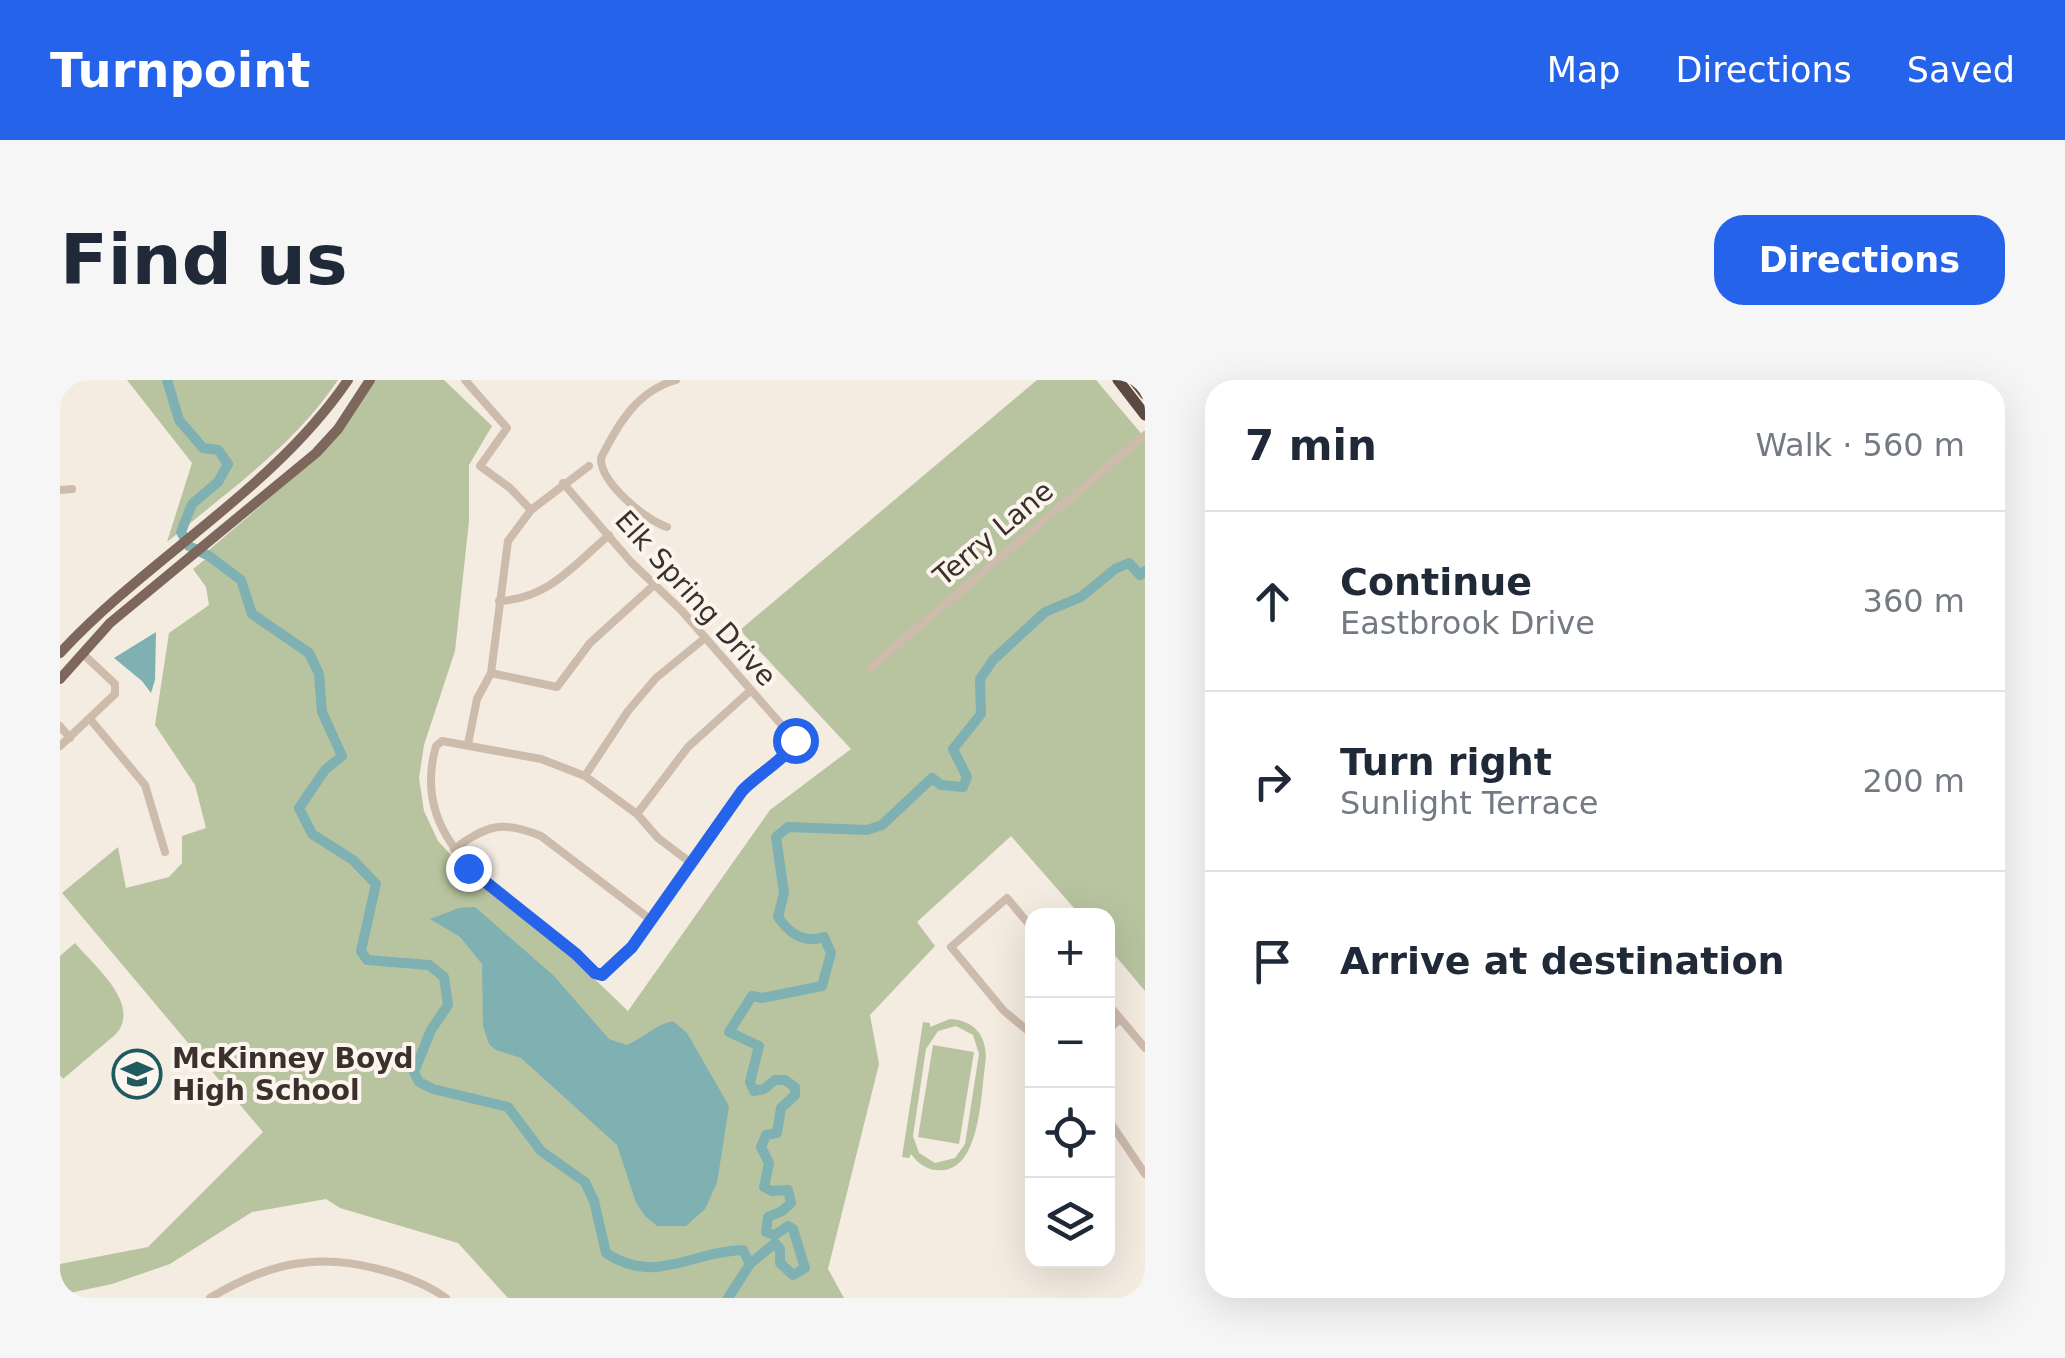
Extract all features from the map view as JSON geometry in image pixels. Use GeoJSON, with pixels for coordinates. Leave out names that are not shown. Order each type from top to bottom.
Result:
{"type":"FeatureCollection","features":[{"type":"Feature","properties":{"kind":"highway"},"geometry":{"type":"LineString","coordinates":[[1118,380],[1145,414]]}},
{"type":"Feature","properties":{"kind":"highway"},"geometry":{"type":"LineString","coordinates":[[1134,380],[1145,394]]}},
{"type":"Feature","properties":{"kind":"main road"},"geometry":{"type":"LineString","coordinates":[[60,653],[98,612],[282,459],[321,420],[348,380]]}},
{"type":"Feature","properties":{"kind":"main road"},"geometry":{"type":"LineString","coordinates":[[60,680],[110,624],[316,454],[370,380]]}},
{"type":"Feature","properties":{"kind":"street"},"geometry":{"type":"LineString","coordinates":[[60,388],[69,380]]}},
{"type":"Feature","properties":{"kind":"street"},"geometry":{"type":"LineString","coordinates":[[465,380],[507,428],[480,466],[510,488],[530,510]]}},
{"type":"Feature","properties":{"kind":"street"},"geometry":{"type":"LineString","coordinates":[[667,527],[648,520],[600,466],[629,410],[648,392],[676,380]]}},
{"type":"Feature","properties":{"kind":"street","name":"Terry Lane"},"geometry":{"type":"LineString","coordinates":[[871,667],[1145,435]]}},
{"type":"Feature","properties":{"kind":"street"},"geometry":{"type":"LineString","coordinates":[[468,744],[477,698],[491,673],[508,541],[530,510],[588,466]]}},
{"type":"Feature","properties":{"kind":"street","name":"Elk Spring Drive"},"geometry":{"type":"LineString","coordinates":[[563,483],[796,744],[742,791],[691,863]]}},
{"type":"Feature","properties":{"kind":"street"},"geometry":{"type":"LineString","coordinates":[[60,490],[72,490]]}},
{"type":"Feature","properties":{"kind":"street"},"geometry":{"type":"LineString","coordinates":[[498,601],[521,600],[539,593],[608,535]]}},
{"type":"Feature","properties":{"kind":"street"},"geometry":{"type":"LineString","coordinates":[[491,673],[558,687],[590,643],[654,585]]}},
{"type":"Feature","properties":{"kind":"street"},"geometry":{"type":"LineString","coordinates":[[584,776],[628,711],[656,678],[705,638]]}},
{"type":"Feature","properties":{"kind":"street"},"geometry":{"type":"LineString","coordinates":[[60,726],[63,742],[114,694],[116,684],[83,654]]}},
{"type":"Feature","properties":{"kind":"street"},"geometry":{"type":"LineString","coordinates":[[636,814],[688,746],[750,691]]}},
{"type":"Feature","properties":{"kind":"street"},"geometry":{"type":"LineString","coordinates":[[90,719],[144,785],[165,852]]}},
{"type":"Feature","properties":{"kind":"street"},"geometry":{"type":"LineString","coordinates":[[452,741],[540,758],[584,776],[636,814],[658,838],[691,863],[632,947],[602,975],[468,868],[435,810],[431,774],[438,743],[452,741]]}},
{"type":"Feature","properties":{"kind":"street"},"geometry":{"type":"LineString","coordinates":[[454,849],[492,827],[524,829],[541,836],[651,920]]}},
{"type":"Feature","properties":{"kind":"street"},"geometry":{"type":"LineString","coordinates":[[1025,920],[1007,898],[951,947],[1004,1011],[1025,1028]]}},
{"type":"Feature","properties":{"kind":"street"},"geometry":{"type":"LineString","coordinates":[[1115,1013],[1145,1048]]}},
{"type":"Feature","properties":{"kind":"street"},"geometry":{"type":"LineString","coordinates":[[1115,1024],[1120,1019]]}},
{"type":"Feature","properties":{"kind":"street"},"geometry":{"type":"LineString","coordinates":[[1115,1129],[1145,1174]]}},
{"type":"Feature","properties":{"kind":"street"},"geometry":{"type":"LineString","coordinates":[[210,1298],[270,1268],[322,1260],[403,1275],[446,1298]]}},
{"type":"Feature","properties":{"kind":"green space"},"geometry":{"type":"Polygon","coordinates":[[[127,380],[338,380],[281,447],[167,542],[192,463],[127,380]]]}},
{"type":"Feature","properties":{"kind":"green space"},"geometry":{"type":"Polygon","coordinates":[[[373,380],[444,380],[492,426],[469,465],[469,521],[455,651],[424,745],[419,778],[424,811],[438,841],[461,866],[578,963],[628,1011],[770,810],[851,749],[740,630],[1037,380],[1096,380],[1145,438],[1145,991],[1115,955],[1115,908],[1074,908],[1011,836],[917,922],[935,946],[870,1015],[879,1064],[828,1269],[844,1298],[508,1298],[458,1243],[340,1208],[326,1199],[252,1212],[170,1264],[112,1284],[60,1295],[60,1264],[148,1247],[263,1132],[62,893],[118,847],[126,888],[169,877],[182,863],[182,836],[206,828],[195,785],[155,725],[169,633],[209,605],[206,587],[193,569],[207,558],[203,555],[300,472],[373,380]]]}},
{"type":"Feature","properties":{"kind":"green space"},"geometry":{"type":"Polygon","coordinates":[[[75,943],[112,986],[123,1010],[122,1022],[116,1034],[63,1079],[60,956],[75,943]]]}},
{"type":"Feature","properties":{"kind":"green space"},"geometry":{"type":"Polygon","coordinates":[[[950,1019],[971,1025],[981,1035],[986,1058],[973,1140],[957,1165],[945,1170],[925,1167],[911,1154],[909,1158],[902,1157],[923,1022],[930,1023],[930,1027],[950,1019]],[[956,1026],[938,1031],[926,1049],[913,1136],[919,1153],[935,1163],[955,1158],[965,1144],[979,1054],[973,1035],[956,1026]]]}},
{"type":"Feature","properties":{"kind":"green space"},"geometry":{"type":"Polygon","coordinates":[[[933,1045],[974,1052],[959,1144],[918,1137],[933,1045]]]}},
{"type":"Feature","properties":{"kind":"water"},"geometry":{"type":"Polygon","coordinates":[[[156,632],[155,680],[151,693],[114,658],[156,632]]]}},
{"type":"Feature","properties":{"kind":"water"},"geometry":{"type":"Polygon","coordinates":[[[475,907],[554,976],[609,1039],[627,1045],[673,1021],[687,1033],[729,1106],[717,1183],[705,1209],[686,1226],[657,1226],[645,1216],[636,1203],[617,1145],[521,1058],[489,1044],[483,1026],[482,964],[460,937],[430,919],[459,908],[475,907]]]}},
{"type":"Feature","properties":{"kind":"waterway"},"geometry":{"type":"LineString","coordinates":[[167,380],[179,420],[203,448],[218,450],[228,464],[218,482],[192,504],[181,532],[189,546],[241,580],[252,614],[309,653],[319,674],[322,712],[342,756],[325,770],[299,808],[312,834],[353,860],[376,884],[361,951],[367,960],[429,965],[444,977],[448,1005],[431,1030],[414,1072],[419,1082],[508,1107],[541,1151],[585,1182],[594,1201],[606,1253],[641,1267],[658,1267],[743,1250],[750,1264],[728,1298]]}},
{"type":"Feature","properties":{"kind":"waterway"},"geometry":{"type":"LineString","coordinates":[[750,1264],[775,1243],[780,1249],[780,1263],[793,1275],[805,1268],[793,1229],[788,1226],[775,1235],[766,1232],[768,1217],[791,1203],[788,1190],[764,1187],[769,1163],[761,1147],[766,1135],[777,1133],[781,1108],[795,1095],[795,1087],[785,1080],[775,1080],[754,1091],[750,1082],[759,1046],[729,1032],[752,996],[762,998],[822,986],[831,953],[824,937],[797,936],[778,917],[784,893],[776,837],[788,827],[867,830],[882,825],[932,778],[941,785],[963,787],[967,777],[953,749],[981,714],[980,679],[993,660],[1045,612],[1081,597],[1115,569],[1129,563],[1140,575],[1145,571]]}},
{"type":"Feature","properties":{"kind":"place","name":"McKinney Boyd High School"},"geometry":{"type":"Point","coordinates":[137,1074]}},
{"type":"Feature","properties":{"kind":"route"},"geometry":{"type":"LineString","coordinates":[[468,868],[602,975],[632,947],[742,791],[753,778],[792,750],[795,740]]}}]}
